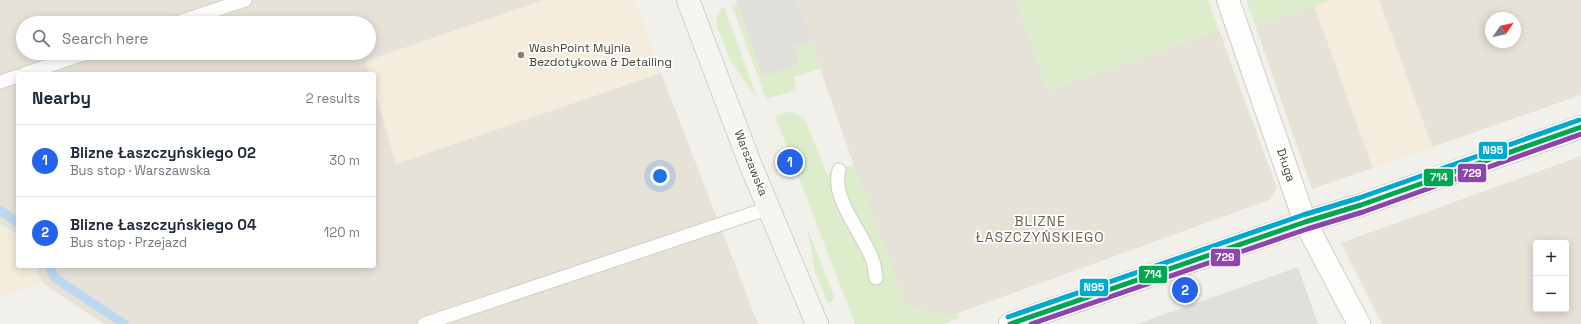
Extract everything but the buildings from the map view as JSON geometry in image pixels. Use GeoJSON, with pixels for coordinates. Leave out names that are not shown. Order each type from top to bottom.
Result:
{"type":"FeatureCollection","features":[{"type":"Feature","properties":{"kind":"main road","name":"Warszawska"},"geometry":{"type":"LineString","coordinates":[[688,0],[747,155],[816,324]]}},
{"type":"Feature","properties":{"kind":"street","name":"Długa"},"geometry":{"type":"LineString","coordinates":[[1228,0],[1305,222],[1359,324]]}},
{"type":"Feature","properties":{"kind":"street"},"geometry":{"type":"LineString","coordinates":[[1010,324],[1305,222],[1361,205],[1581,127]]}},
{"type":"Feature","properties":{"kind":"lane"},"geometry":{"type":"LineString","coordinates":[[197,16],[245,0]]}},
{"type":"Feature","properties":{"kind":"lane"},"geometry":{"type":"LineString","coordinates":[[30,72],[65,60]]}},
{"type":"Feature","properties":{"kind":"lane"},"geometry":{"type":"LineString","coordinates":[[0,82],[16,77]]}},
{"type":"Feature","properties":{"kind":"lane"},"geometry":{"type":"LineString","coordinates":[[839,170],[837,178],[839,190],[854,224],[869,251],[874,265],[876,278]]}},
{"type":"Feature","properties":{"kind":"lane"},"geometry":{"type":"LineString","coordinates":[[424,324],[769,208]]}},
{"type":"Feature","properties":{"kind":"shaded area"},"geometry":{"type":"Polygon","coordinates":[[[0,0],[544,0],[376,58],[376,16],[16,16],[16,60],[369,60],[366,61],[369,72],[16,72],[16,234],[0,224],[0,0]]]}},
{"type":"Feature","properties":{"kind":"shaded area"},"geometry":{"type":"Polygon","coordinates":[[[544,0],[635,0],[661,73],[396,164],[376,96],[376,72],[369,72],[366,61],[376,60],[376,58],[544,0]]]}},
{"type":"Feature","properties":{"kind":"shaded area"},"geometry":{"type":"Polygon","coordinates":[[[736,0],[796,0],[811,41],[794,47],[800,64],[763,77],[736,0]]]}},
{"type":"Feature","properties":{"kind":"shaded area"},"geometry":{"type":"Polygon","coordinates":[[[796,0],[1016,0],[1048,90],[1219,30],[1277,188],[1269,200],[947,317],[906,306],[856,171],[796,0]]]}},
{"type":"Feature","properties":{"kind":"shaded area"},"geometry":{"type":"Polygon","coordinates":[[[1330,0],[1379,0],[1432,147],[1373,168],[1314,5],[1330,0]]]}},
{"type":"Feature","properties":{"kind":"shaded area"},"geometry":{"type":"Polygon","coordinates":[[[1379,0],[1581,0],[1581,95],[1432,147],[1379,0]]]}},
{"type":"Feature","properties":{"kind":"shaded area"},"geometry":{"type":"Polygon","coordinates":[[[1314,5],[1373,168],[1312,189],[1255,25],[1314,5]]]}},
{"type":"Feature","properties":{"kind":"shaded area"},"geometry":{"type":"Polygon","coordinates":[[[661,73],[758,324],[104,324],[43,283],[36,268],[376,268],[376,95],[397,163],[661,73]]]}},
{"type":"Feature","properties":{"kind":"shaded area"},"geometry":{"type":"Polygon","coordinates":[[[1581,156],[1581,324],[1382,324],[1341,243],[1581,156]]]}},
{"type":"Feature","properties":{"kind":"shaded area"},"geometry":{"type":"Polygon","coordinates":[[[0,224],[16,234],[16,268],[36,268],[43,283],[0,297],[0,224]]]}},
{"type":"Feature","properties":{"kind":"shaded area"},"geometry":{"type":"Polygon","coordinates":[[[1298,267],[1318,324],[1137,324],[1298,267]]]}},
{"type":"Feature","properties":{"kind":"green space"},"geometry":{"type":"Polygon","coordinates":[[[1016,0],[1208,0],[1219,30],[1048,90],[1016,0]]]}},
{"type":"Feature","properties":{"kind":"green space"},"geometry":{"type":"Polygon","coordinates":[[[1246,0],[1330,0],[1255,25],[1246,0]]]}},
{"type":"Feature","properties":{"kind":"green space"},"geometry":{"type":"Polygon","coordinates":[[[737,4],[763,77],[800,64],[794,47],[811,41],[820,69],[794,77],[796,88],[794,91],[766,99],[732,5],[737,4]]]}},
{"type":"Feature","properties":{"kind":"green space"},"geometry":{"type":"Polygon","coordinates":[[[724,6],[758,100],[730,60],[716,24],[720,10],[724,6]]]}},
{"type":"Feature","properties":{"kind":"green space"},"geometry":{"type":"Polygon","coordinates":[[[788,112],[802,117],[806,121],[827,175],[854,164],[906,306],[947,317],[957,313],[959,317],[944,324],[855,324],[775,116],[788,112]]]}},
{"type":"Feature","properties":{"kind":"green space"},"geometry":{"type":"Polygon","coordinates":[[[807,228],[834,296],[833,301],[828,303],[816,275],[807,228]]]}},
{"type":"Feature","properties":{"kind":"waterway"},"geometry":{"type":"LineString","coordinates":[[0,210],[16,222]]}},
{"type":"Feature","properties":{"kind":"waterway"},"geometry":{"type":"LineString","coordinates":[[50,268],[55,278],[124,324]]}},
{"type":"Feature","properties":{"kind":"transit line","name":"N95"},"geometry":{"type":"LineString","coordinates":[[1008,317],[1303,215],[1359,198],[1579,120]]}},
{"type":"Feature","properties":{"kind":"transit line","name":"714"},"geometry":{"type":"LineString","coordinates":[[1010,324],[1305,222],[1361,205],[1581,127]]}},
{"type":"Feature","properties":{"kind":"transit line","name":"729"},"geometry":{"type":"LineString","coordinates":[[1031,324],[1307,229],[1363,212],[1581,134]]}},
{"type":"Feature","properties":{"kind":"place","name":"WashPoint Myjnia Bezdotykowa & Detailing"},"geometry":{"type":"Point","coordinates":[521,55]}},
{"type":"Feature","properties":{"kind":"place","name":"Blizne Łaszczyńskiego 02"},"geometry":{"type":"Point","coordinates":[790,162]}},
{"type":"Feature","properties":{"kind":"place","name":"Blizne Łaszczyńskiego 04"},"geometry":{"type":"Point","coordinates":[1185,290]}},
{"type":"Feature","properties":{"kind":"district","name":"BLIZNE ŁASZCZYŃSKIEGO"},"geometry":{"type":"Point","coordinates":[1040,230]}}]}
